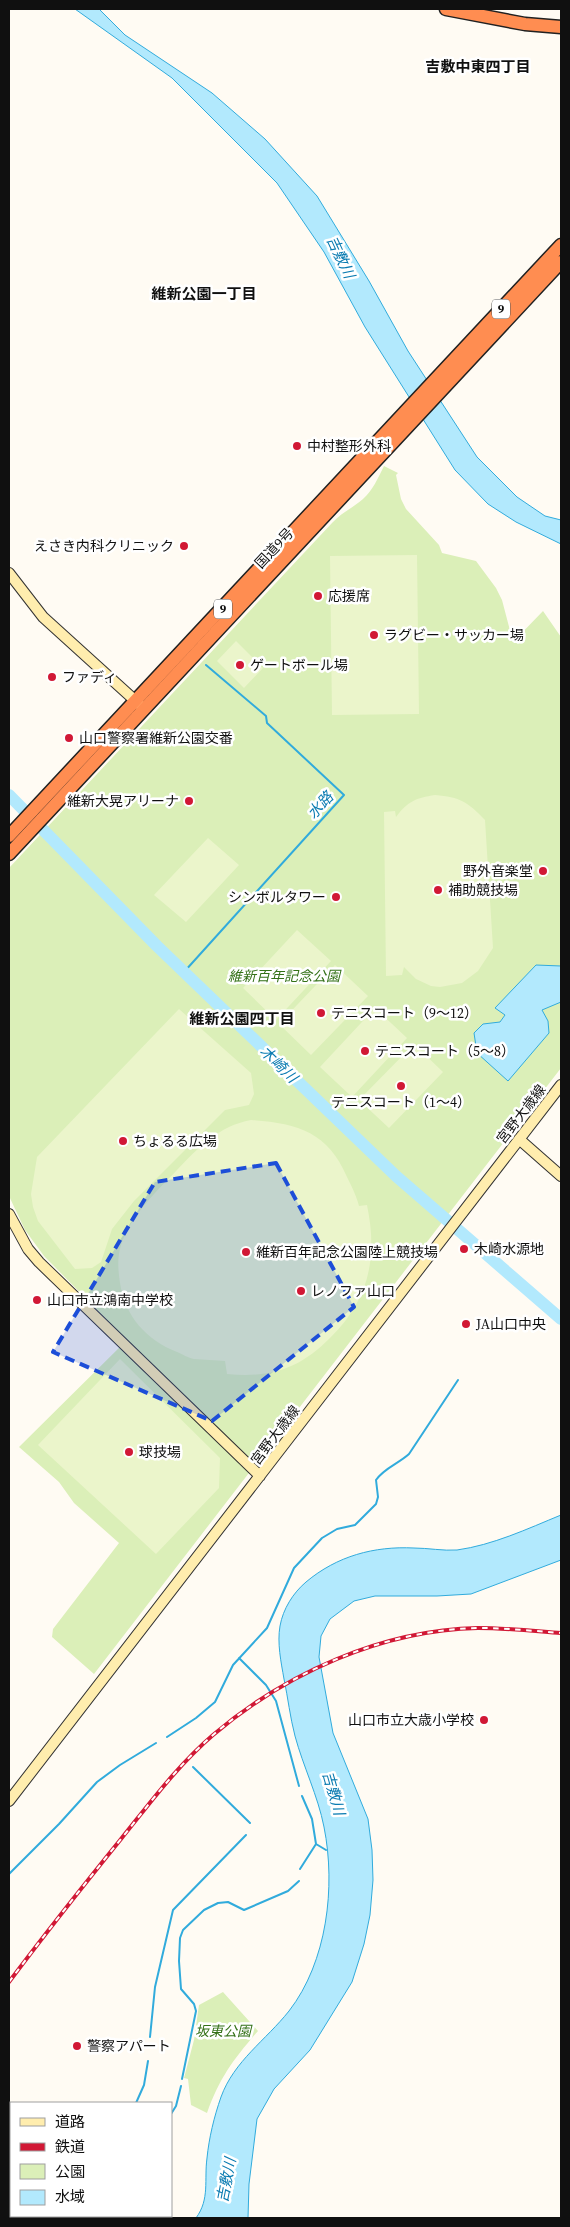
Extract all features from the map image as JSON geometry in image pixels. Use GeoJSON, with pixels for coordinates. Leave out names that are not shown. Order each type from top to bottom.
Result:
{"type":"FeatureCollection","features":[{"type":"Feature","properties":{"kind":"highway"},"geometry":{"type":"LineString","coordinates":[[446,9],[525,24],[561,27]]}},
{"type":"Feature","properties":{"kind":"highway","name":"国道9号"},"geometry":{"type":"LineString","coordinates":[[139,705],[419,417],[444,379],[561,245]]}},
{"type":"Feature","properties":{"kind":"highway","name":"国道9号"},"geometry":{"type":"LineString","coordinates":[[9,854],[27,827],[411,405],[444,379],[561,262]]}},
{"type":"Feature","properties":{"kind":"highway","name":"国道9号"},"geometry":{"type":"LineString","coordinates":[[9,836],[27,827]]}},
{"type":"Feature","properties":{"kind":"main road"},"geometry":{"type":"LineString","coordinates":[[9,573],[43,617],[139,705]]}},
{"type":"Feature","properties":{"kind":"main road","name":"宮野大歳線"},"geometry":{"type":"LineString","coordinates":[[9,1801],[170,1590],[401,1295],[449,1228],[561,1084]]}},
{"type":"Feature","properties":{"kind":"main road"},"geometry":{"type":"LineString","coordinates":[[519,1140],[561,1176]]}},
{"type":"Feature","properties":{"kind":"main road"},"geometry":{"type":"LineString","coordinates":[[9,1214],[28,1249],[38,1262],[260,1476]]}},
{"type":"Feature","properties":{"kind":"highlighted area"},"geometry":{"type":"Polygon","coordinates":[[[276,1163],[354,1307],[212,1421],[53,1352],[155,1182],[276,1163]]]}},
{"type":"Feature","properties":{"kind":"green space","name":"維新百年記念公園"},"geometry":{"type":"Polygon","coordinates":[[[384,466],[398,473],[396,475],[401,499],[406,509],[439,545],[442,553],[476,561],[496,588],[502,600],[513,642],[543,611],[561,637],[561,1068],[94,1674],[52,1637],[53,1629],[119,1543],[74,1503],[59,1482],[19,1447],[127,1340],[44,1256],[25,1230],[9,1196],[9,868],[332,523],[367,495],[384,466]]]}},
{"type":"Feature","properties":{"kind":"green space","name":"ラグビー・サッカー場"},"geometry":{"type":"Polygon","coordinates":[[[417,555],[419,714],[332,715],[330,556],[417,555]]]}},
{"type":"Feature","properties":{"kind":"green space","name":"ゲートボール場"},"geometry":{"type":"Polygon","coordinates":[[[236,641],[263,668],[244,688],[217,661],[236,641]]]}},
{"type":"Feature","properties":{"kind":"green space"},"geometry":{"type":"Polygon","coordinates":[[[435,795],[451,797],[463,802],[474,809],[485,820],[493,948],[478,971],[462,983],[440,987],[431,986],[416,979],[404,967],[402,975],[386,976],[384,812],[395,811],[396,817],[404,807],[413,801],[435,795]]]}},
{"type":"Feature","properties":{"kind":"green space"},"geometry":{"type":"Polygon","coordinates":[[[208,838],[239,865],[186,922],[154,895],[208,838]]]}},
{"type":"Feature","properties":{"kind":"green space"},"geometry":{"type":"Polygon","coordinates":[[[297,930],[331,961],[276,1020],[243,988],[297,930]]]}},
{"type":"Feature","properties":{"kind":"green space","name":"テニスコート（9～12）"},"geometry":{"type":"Polygon","coordinates":[[[335,965],[368,996],[311,1055],[279,1024],[335,965]]]}},
{"type":"Feature","properties":{"kind":"green space","name":"テニスコート（5～8）"},"geometry":{"type":"Polygon","coordinates":[[[375,1008],[407,1038],[352,1097],[320,1067],[375,1008]]]}},
{"type":"Feature","properties":{"kind":"green space","name":"ちょるる広場"},"geometry":{"type":"Polygon","coordinates":[[[179,1009],[251,1073],[254,1094],[249,1105],[225,1110],[134,1201],[112,1229],[101,1262],[92,1268],[75,1269],[38,1221],[33,1207],[31,1194],[37,1157],[179,1009]]]}},
{"type":"Feature","properties":{"kind":"green space","name":"テニスコート（1～4）"},"geometry":{"type":"Polygon","coordinates":[[[414,1044],[443,1072],[389,1128],[359,1100],[414,1044]]]}},
{"type":"Feature","properties":{"kind":"green space","name":"維新百年記念公園陸上競技場"},"geometry":{"type":"Polygon","coordinates":[[[251,1120],[268,1121],[297,1127],[320,1140],[330,1150],[339,1162],[354,1191],[359,1206],[367,1205],[370,1224],[370,1260],[362,1293],[354,1309],[343,1324],[318,1349],[295,1364],[271,1373],[227,1374],[225,1361],[187,1357],[166,1347],[147,1334],[132,1316],[127,1306],[119,1278],[118,1259],[125,1234],[145,1204],[193,1153],[219,1132],[251,1120]]]}},
{"type":"Feature","properties":{"kind":"green space","name":"球技場"},"geometry":{"type":"Polygon","coordinates":[[[120,1359],[220,1458],[219,1488],[156,1554],[38,1445],[120,1359]]]}},
{"type":"Feature","properties":{"kind":"green space","name":"坂東公園"},"geometry":{"type":"Polygon","coordinates":[[[223,1992],[258,2031],[228,2069],[207,2113],[191,2105],[188,2079],[184,2078],[194,2040],[199,2005],[223,1992]]]}},
{"type":"Feature","properties":{"kind":"water","name":"吉敷川"},"geometry":{"type":"Polygon","coordinates":[[[75,9],[99,9],[125,35],[212,93],[265,139],[317,196],[369,281],[408,351],[477,457],[517,497],[545,516],[561,520],[561,544],[516,522],[488,504],[455,470],[365,327],[324,252],[277,183],[172,78],[75,9]]]}},
{"type":"Feature","properties":{"kind":"water"},"geometry":{"type":"Polygon","coordinates":[[[536,965],[561,966],[561,1002],[542,1010],[548,1021],[549,1033],[508,1081],[477,1053],[474,1033],[483,1024],[500,1022],[505,1015],[495,1008],[536,965]]]}},
{"type":"Feature","properties":{"kind":"water","name":"吉敷川"},"geometry":{"type":"Polygon","coordinates":[[[561,1515],[561,1560],[471,1594],[375,1596],[354,1601],[330,1619],[321,1636],[319,1657],[333,1733],[368,1819],[373,1880],[370,1915],[364,1944],[352,1982],[310,2050],[274,2089],[257,2119],[249,2184],[248,2218],[196,2218],[205,2196],[209,2143],[221,2097],[234,2072],[251,2051],[280,2022],[302,1991],[320,1947],[325,1923],[328,1899],[328,1850],[318,1804],[295,1736],[280,1652],[281,1620],[289,1602],[306,1582],[318,1573],[330,1565],[357,1554],[399,1548],[457,1550],[470,1548],[510,1536],[561,1515]]]}},
{"type":"Feature","properties":{"kind":"waterway","name":"水路"},"geometry":{"type":"LineString","coordinates":[[184,972],[344,795],[267,723],[266,716],[206,665]]}},
{"type":"Feature","properties":{"kind":"waterway","name":"木崎川"},"geometry":{"type":"LineString","coordinates":[[9,795],[157,946],[396,1176],[561,1319]]}},
{"type":"Feature","properties":{"kind":"waterway"},"geometry":{"type":"LineString","coordinates":[[167,1737],[196,1718],[215,1702],[233,1665],[267,1628],[294,1568],[322,1538],[337,1529],[355,1525],[376,1504],[378,1497],[376,1480],[383,1472],[409,1454],[458,1380]]}},
{"type":"Feature","properties":{"kind":"waterway"},"geometry":{"type":"LineString","coordinates":[[239,1658],[266,1685],[276,1701],[299,1786]]}},
{"type":"Feature","properties":{"kind":"waterway"},"geometry":{"type":"LineString","coordinates":[[9,1874],[59,1824],[97,1782],[156,1743]]}},
{"type":"Feature","properties":{"kind":"waterway"},"geometry":{"type":"LineString","coordinates":[[193,1767],[250,1823]]}},
{"type":"Feature","properties":{"kind":"waterway"},"geometry":{"type":"LineString","coordinates":[[302,1796],[312,1819],[316,1844],[326,1850]]}},
{"type":"Feature","properties":{"kind":"waterway"},"geometry":{"type":"LineString","coordinates":[[150,2037],[155,1987],[173,1910],[246,1835]]}},
{"type":"Feature","properties":{"kind":"waterway"},"geometry":{"type":"LineString","coordinates":[[300,1869],[316,1844]]}},
{"type":"Feature","properties":{"kind":"waterway"},"geometry":{"type":"LineString","coordinates":[[182,2079],[196,2011],[194,2004],[181,1989],[179,1961],[180,1938],[183,1930],[204,1910],[218,1903],[228,1902],[244,1910],[288,1891],[299,1881]]}},
{"type":"Feature","properties":{"kind":"waterway"},"geometry":{"type":"LineString","coordinates":[[136,2102],[144,2085],[148,2061]]}},
{"type":"Feature","properties":{"kind":"waterway"},"geometry":{"type":"LineString","coordinates":[[172,2112],[176,2106],[181,2086]]}},
{"type":"Feature","properties":{"kind":"railway"},"geometry":{"type":"LineString","coordinates":[[9,1982],[78,1892],[176,1772],[213,1735],[272,1692],[304,1674],[337,1659],[371,1646],[406,1637],[478,1628],[561,1633]]}},
{"type":"Feature","properties":{"kind":"place","name":"中村整形外科"},"geometry":{"type":"Point","coordinates":[297,446]}},
{"type":"Feature","properties":{"kind":"place","name":"えさき内科クリニック"},"geometry":{"type":"Point","coordinates":[184,546]}},
{"type":"Feature","properties":{"kind":"place","name":"応援席"},"geometry":{"type":"Point","coordinates":[318,596]}},
{"type":"Feature","properties":{"kind":"place","name":"ラグビー・サッカー場"},"geometry":{"type":"Point","coordinates":[374,635]}},
{"type":"Feature","properties":{"kind":"place","name":"ゲートボール場"},"geometry":{"type":"Point","coordinates":[240,665]}},
{"type":"Feature","properties":{"kind":"place","name":"ファディ"},"geometry":{"type":"Point","coordinates":[52,677]}},
{"type":"Feature","properties":{"kind":"place","name":"山口警察署維新公園交番"},"geometry":{"type":"Point","coordinates":[69,738]}},
{"type":"Feature","properties":{"kind":"place","name":"維新大晃アリーナ"},"geometry":{"type":"Point","coordinates":[189,801]}},
{"type":"Feature","properties":{"kind":"place","name":"野外音楽堂"},"geometry":{"type":"Point","coordinates":[543,871]}},
{"type":"Feature","properties":{"kind":"place","name":"補助競技場"},"geometry":{"type":"Point","coordinates":[438,890]}},
{"type":"Feature","properties":{"kind":"place","name":"シンボルタワー"},"geometry":{"type":"Point","coordinates":[336,897]}},
{"type":"Feature","properties":{"kind":"place","name":"テニスコート（9～12）"},"geometry":{"type":"Point","coordinates":[321,1013]}},
{"type":"Feature","properties":{"kind":"place","name":"テニスコート（5～8）"},"geometry":{"type":"Point","coordinates":[365,1051]}},
{"type":"Feature","properties":{"kind":"place","name":"テニスコート（1～4）"},"geometry":{"type":"Point","coordinates":[401,1086]}},
{"type":"Feature","properties":{"kind":"place","name":"ちょるる広場"},"geometry":{"type":"Point","coordinates":[123,1141]}},
{"type":"Feature","properties":{"kind":"place","name":"木崎水源地"},"geometry":{"type":"Point","coordinates":[464,1249]}},
{"type":"Feature","properties":{"kind":"place","name":"維新百年記念公園陸上競技場"},"geometry":{"type":"Point","coordinates":[246,1252]}},
{"type":"Feature","properties":{"kind":"place","name":"レノファ山口"},"geometry":{"type":"Point","coordinates":[301,1291]}},
{"type":"Feature","properties":{"kind":"place","name":"山口市立鴻南中学校"},"geometry":{"type":"Point","coordinates":[37,1300]}},
{"type":"Feature","properties":{"kind":"place","name":"JA山口中央"},"geometry":{"type":"Point","coordinates":[466,1324]}},
{"type":"Feature","properties":{"kind":"place","name":"球技場"},"geometry":{"type":"Point","coordinates":[129,1452]}},
{"type":"Feature","properties":{"kind":"place","name":"山口市立大歳小学校"},"geometry":{"type":"Point","coordinates":[484,1720]}},
{"type":"Feature","properties":{"kind":"place","name":"警察アパート"},"geometry":{"type":"Point","coordinates":[77,2046]}},
{"type":"Feature","properties":{"kind":"district","name":"吉敷中東四丁目"},"geometry":{"type":"Point","coordinates":[478,66]}},
{"type":"Feature","properties":{"kind":"district","name":"維新公園一丁目"},"geometry":{"type":"Point","coordinates":[204,293]}},
{"type":"Feature","properties":{"kind":"district","name":"維新公園四丁目"},"geometry":{"type":"Point","coordinates":[242,1018]}}]}
